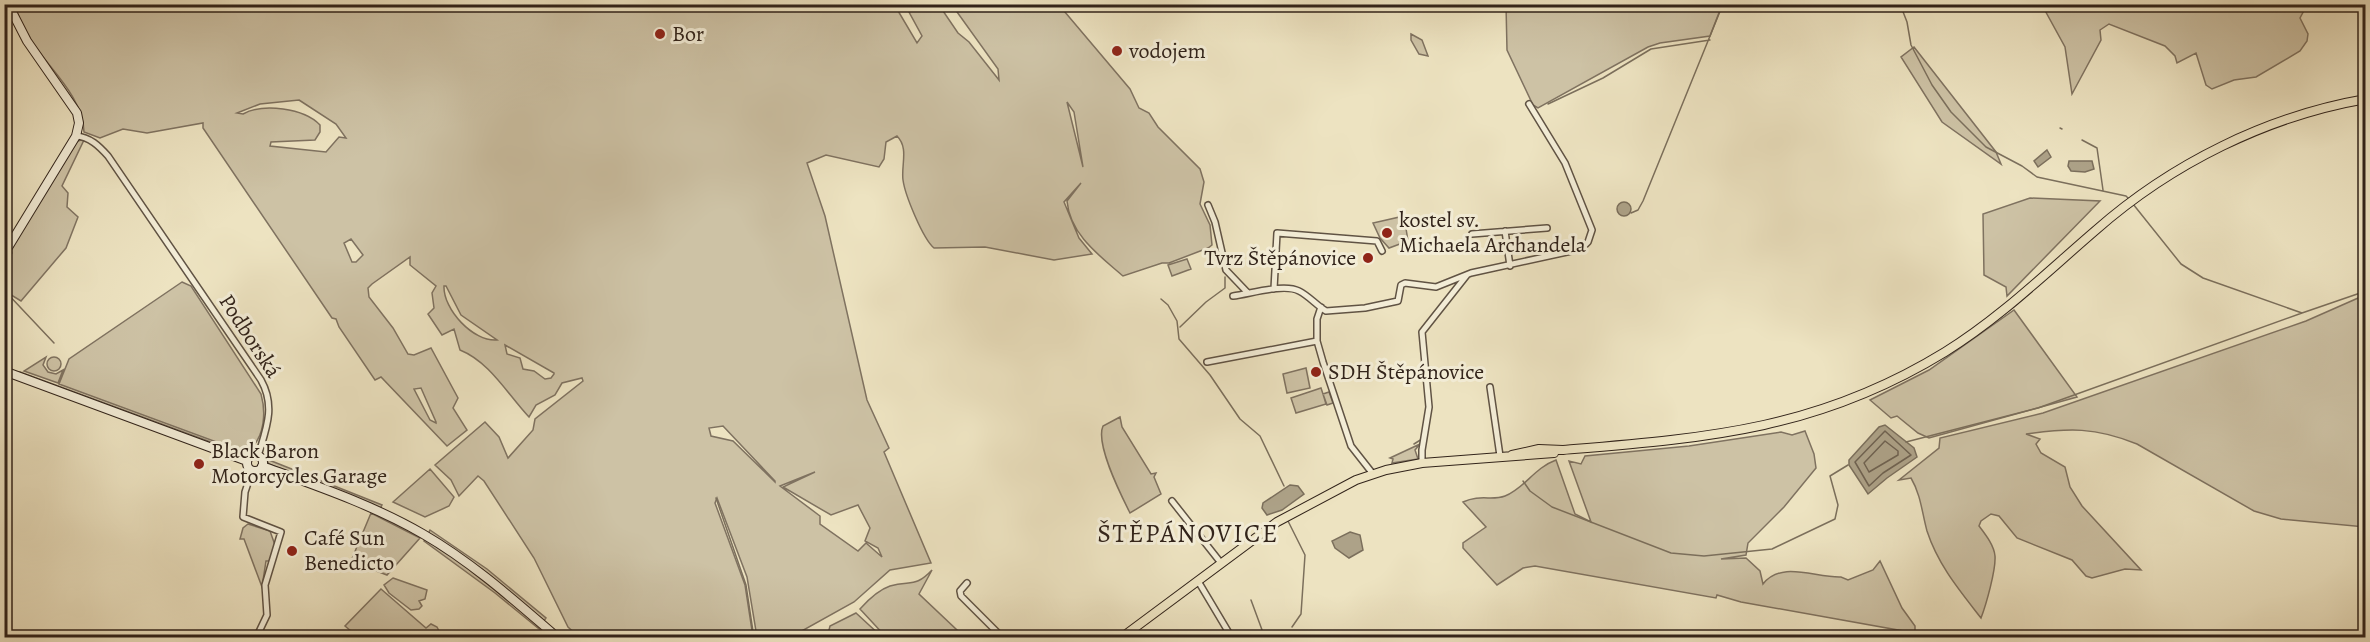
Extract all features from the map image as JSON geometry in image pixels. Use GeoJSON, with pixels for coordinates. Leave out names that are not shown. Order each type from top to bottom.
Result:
{"type":"FeatureCollection","features":[{"type":"Feature","properties":{"kind":"main road"},"geometry":{"type":"LineString","coordinates":[[4,254],[76,136],[79,123],[77,113],[27,40],[8,4]]}},
{"type":"Feature","properties":{"kind":"main road"},"geometry":{"type":"LineString","coordinates":[[1120,638],[1296,511],[1337,489],[1373,474],[1422,463],[1512,455],[1538,456],[1563,450],[1737,432],[1807,415],[1864,394],[1913,371],[1971,335],[2030,288],[2097,228],[2145,192],[2200,156],[2261,129],[2322,109],[2366,99]]}},
{"type":"Feature","properties":{"kind":"main road"},"geometry":{"type":"LineString","coordinates":[[4,371],[247,461]]}},
{"type":"Feature","properties":{"kind":"main road"},"geometry":{"type":"LineString","coordinates":[[251,456],[258,456],[262,460],[262,466],[259,471],[252,471],[247,461],[251,456]]}},
{"type":"Feature","properties":{"kind":"main road"},"geometry":{"type":"LineString","coordinates":[[262,466],[364,505],[425,535],[491,580],[558,638]]}},
{"type":"Feature","properties":{"kind":"street"},"geometry":{"type":"LineString","coordinates":[[1233,296],[1274,289],[1298,290],[1321,307],[1339,311],[1396,302],[1403,283],[1436,287],[1468,274],[1581,249],[1588,242],[1592,230],[1565,163],[1529,104]]}},
{"type":"Feature","properties":{"kind":"street","name":"Podborská"},"geometry":{"type":"LineString","coordinates":[[76,136],[84,136],[98,144],[108,156],[261,380],[267,394],[270,414],[258,456]]}},
{"type":"Feature","properties":{"kind":"street"},"geometry":{"type":"LineString","coordinates":[[1208,205],[1215,222],[1226,270],[1247,292]]}},
{"type":"Feature","properties":{"kind":"street"},"geometry":{"type":"LineString","coordinates":[[1472,234],[1547,228]]}},
{"type":"Feature","properties":{"kind":"street"},"geometry":{"type":"LineString","coordinates":[[1505,231],[1510,266]]}},
{"type":"Feature","properties":{"kind":"street"},"geometry":{"type":"LineString","coordinates":[[1274,289],[1277,233],[1376,241],[1382,251]]}},
{"type":"Feature","properties":{"kind":"street"},"geometry":{"type":"LineString","coordinates":[[1422,463],[1429,407],[1422,333],[1468,274]]}},
{"type":"Feature","properties":{"kind":"street"},"geometry":{"type":"LineString","coordinates":[[1321,307],[1317,319],[1317,341],[1351,446],[1373,474]]}},
{"type":"Feature","properties":{"kind":"street"},"geometry":{"type":"LineString","coordinates":[[1207,362],[1317,341]]}},
{"type":"Feature","properties":{"kind":"street"},"geometry":{"type":"LineString","coordinates":[[1490,387],[1500,456]]}},
{"type":"Feature","properties":{"kind":"street"},"geometry":{"type":"LineString","coordinates":[[252,471],[245,492],[243,517],[282,532],[265,585],[267,615],[256,638]]}},
{"type":"Feature","properties":{"kind":"street"},"geometry":{"type":"LineString","coordinates":[[1172,501],[1221,563]]}},
{"type":"Feature","properties":{"kind":"street"},"geometry":{"type":"LineString","coordinates":[[1198,581],[1232,638]]}},
{"type":"Feature","properties":{"kind":"street"},"geometry":{"type":"LineString","coordinates":[[967,583],[960,591],[961,596],[1003,638]]}},
{"type":"Feature","properties":{"kind":"shaded area"},"geometry":{"type":"Polygon","coordinates":[[[894,4],[917,43],[922,36],[909,12],[924,5],[939,5],[958,33],[969,42],[999,80],[998,69],[952,5],[1059,5],[1130,89],[1139,108],[1149,113],[1158,127],[1200,169],[1204,182],[1200,204],[1210,225],[1212,245],[1169,263],[1162,263],[1123,276],[1087,244],[1069,213],[1067,201],[1081,183],[1064,202],[1079,238],[1092,254],[1054,260],[985,247],[934,248],[920,226],[907,196],[903,180],[904,151],[897,136],[886,142],[884,159],[879,167],[826,155],[807,163],[825,216],[867,400],[889,448],[884,452],[931,563],[890,570],[854,602],[791,637],[757,637],[747,577],[717,498],[715,503],[745,585],[753,637],[579,637],[568,627],[534,558],[484,481],[478,476],[459,496],[451,480],[435,465],[485,422],[499,437],[508,458],[533,430],[535,419],[583,381],[582,378],[562,383],[555,395],[536,405],[529,417],[480,362],[460,350],[454,329],[442,335],[428,314],[434,308],[432,293],[436,286],[410,265],[410,257],[372,284],[368,288],[369,297],[393,328],[408,354],[414,355],[431,348],[458,398],[453,408],[467,430],[447,446],[381,377],[375,380],[336,319],[332,318],[203,128],[203,123],[147,133],[123,129],[100,138],[84,132],[78,106],[37,50],[23,27],[14,5],[894,4]],[[299,100],[260,104],[237,113],[243,114],[272,108],[283,109],[304,115],[320,125],[320,132],[315,140],[271,142],[270,146],[326,152],[339,137],[346,138],[336,124],[299,100]],[[1067,102],[1083,167],[1074,112],[1067,102]],[[351,239],[344,243],[352,262],[356,262],[363,255],[351,239]],[[444,286],[448,304],[469,330],[478,336],[497,340],[461,315],[444,286]],[[505,345],[507,354],[520,358],[523,369],[534,371],[545,379],[551,378],[554,374],[505,345]],[[421,388],[414,389],[430,420],[436,423],[421,388]],[[723,426],[709,428],[711,436],[733,441],[775,482],[723,426]],[[815,472],[780,486],[820,516],[820,524],[858,551],[866,543],[882,557],[878,548],[865,541],[870,528],[858,505],[831,515],[783,487],[815,472]]]}},
{"type":"Feature","properties":{"kind":"shaded area"},"geometry":{"type":"Polygon","coordinates":[[[1506,4],[1722,5],[1710,36],[1660,43],[1648,47],[1538,108],[1533,105],[1507,50],[1506,4]]]}},
{"type":"Feature","properties":{"kind":"shaded area"},"geometry":{"type":"Polygon","coordinates":[[[2042,5],[2307,5],[2300,18],[2308,34],[2307,41],[2300,51],[2256,77],[2234,80],[2212,89],[2206,85],[2196,53],[2177,63],[2175,56],[2165,46],[2109,24],[2100,30],[2101,40],[2072,94],[2065,47],[2042,5]]]}},
{"type":"Feature","properties":{"kind":"shaded area"},"geometry":{"type":"Polygon","coordinates":[[[1411,34],[1422,40],[1428,56],[1419,54],[1411,40],[1411,34]]]}},
{"type":"Feature","properties":{"kind":"shaded area"},"geometry":{"type":"Polygon","coordinates":[[[1914,47],[1996,152],[2001,164],[1942,122],[1901,57],[1914,47]]]}},
{"type":"Feature","properties":{"kind":"shaded area"},"geometry":{"type":"Polygon","coordinates":[[[84,140],[62,186],[68,193],[67,207],[78,217],[66,248],[21,301],[8,293],[5,296],[5,264],[12,253],[11,248],[75,142],[84,140]]]}},
{"type":"Feature","properties":{"kind":"shaded area"},"geometry":{"type":"Polygon","coordinates":[[[2030,198],[2100,201],[2007,296],[2006,287],[1984,275],[1983,214],[2030,198]]]}},
{"type":"Feature","properties":{"kind":"shaded area"},"geometry":{"type":"Polygon","coordinates":[[[1404,216],[1408,241],[1389,248],[1380,238],[1373,223],[1404,216]]]}},
{"type":"Feature","properties":{"kind":"shaded area"},"geometry":{"type":"Polygon","coordinates":[[[1187,259],[1191,269],[1172,276],[1168,265],[1187,259]]]}},
{"type":"Feature","properties":{"kind":"shaded area"},"geometry":{"type":"Polygon","coordinates":[[[182,282],[191,286],[261,394],[263,424],[258,438],[249,450],[238,450],[59,384],[69,359],[182,282]]]}},
{"type":"Feature","properties":{"kind":"shaded area"},"geometry":{"type":"Polygon","coordinates":[[[2365,295],[2365,527],[2281,519],[2254,511],[2137,444],[2108,434],[2069,430],[2026,434],[2040,439],[2036,444],[2041,453],[2065,467],[2070,487],[2082,506],[2141,570],[2125,569],[2092,578],[2086,576],[2072,560],[2017,538],[1999,516],[1991,514],[1981,521],[1979,526],[1991,544],[1995,556],[1988,596],[1981,618],[1950,577],[1937,555],[1911,478],[1899,480],[1939,448],[1940,438],[2043,413],[2306,321],[2365,295]]]}},
{"type":"Feature","properties":{"kind":"shaded area"},"geometry":{"type":"Polygon","coordinates":[[[2014,310],[2077,397],[1929,438],[1918,433],[1897,416],[1891,418],[1870,400],[1929,370],[2014,310]]]}},
{"type":"Feature","properties":{"kind":"shaded area"},"geometry":{"type":"Polygon","coordinates":[[[46,357],[43,365],[48,372],[56,374],[63,370],[58,383],[24,371],[46,357]]]}},
{"type":"Feature","properties":{"kind":"shaded area"},"geometry":{"type":"Polygon","coordinates":[[[54,357],[59,359],[61,364],[59,369],[54,371],[49,369],[47,364],[49,359],[54,357]]]}},
{"type":"Feature","properties":{"kind":"shaded area"},"geometry":{"type":"Polygon","coordinates":[[[1306,368],[1310,388],[1287,393],[1283,374],[1306,368]]]}},
{"type":"Feature","properties":{"kind":"shaded area"},"geometry":{"type":"Polygon","coordinates":[[[20,372],[241,453],[241,454],[20,374],[20,372]]]}},
{"type":"Feature","properties":{"kind":"shaded area"},"geometry":{"type":"Polygon","coordinates":[[[1321,388],[1326,404],[1296,413],[1291,398],[1321,388]]]}},
{"type":"Feature","properties":{"kind":"shaded area"},"geometry":{"type":"Polygon","coordinates":[[[1329,392],[1333,403],[1327,405],[1323,394],[1329,392]]]}},
{"type":"Feature","properties":{"kind":"shaded area"},"geometry":{"type":"Polygon","coordinates":[[[1120,417],[1122,427],[1151,474],[1156,473],[1154,477],[1161,494],[1130,513],[1110,470],[1101,434],[1103,426],[1120,417]]]}},
{"type":"Feature","properties":{"kind":"shaded area"},"geometry":{"type":"Polygon","coordinates":[[[1805,431],[1814,454],[1816,468],[1784,507],[1748,543],[1746,555],[1721,559],[1746,558],[1760,571],[1763,584],[1771,577],[1789,572],[1841,577],[1848,580],[1873,570],[1880,561],[1902,608],[1915,626],[1915,633],[1741,602],[1717,595],[1716,598],[1535,566],[1523,568],[1497,585],[1463,548],[1463,543],[1486,527],[1463,502],[1475,498],[1505,496],[1556,460],[1575,514],[1591,522],[1569,461],[1581,464],[1585,456],[1689,446],[1781,432],[1792,435],[1805,431]]]}},
{"type":"Feature","properties":{"kind":"shaded area"},"geometry":{"type":"Polygon","coordinates":[[[1420,444],[1415,450],[1418,459],[1392,463],[1393,459],[1390,458],[1420,444]]]}},
{"type":"Feature","properties":{"kind":"shaded area"},"geometry":{"type":"Polygon","coordinates":[[[264,456],[382,505],[380,509],[269,464],[264,456]]]}},
{"type":"Feature","properties":{"kind":"shaded area"},"geometry":{"type":"Polygon","coordinates":[[[430,469],[454,497],[449,506],[425,517],[393,502],[430,469]]]}},
{"type":"Feature","properties":{"kind":"shaded area"},"geometry":{"type":"Polygon","coordinates":[[[371,513],[420,538],[387,575],[351,561],[371,513]]]}},
{"type":"Feature","properties":{"kind":"shaded area"},"geometry":{"type":"Polygon","coordinates":[[[248,524],[270,531],[275,545],[270,561],[266,561],[262,587],[244,539],[240,539],[243,528],[248,524]]]}},
{"type":"Feature","properties":{"kind":"shaded area"},"geometry":{"type":"Polygon","coordinates":[[[430,530],[487,569],[546,618],[544,621],[482,569],[428,534],[430,530]]]}},
{"type":"Feature","properties":{"kind":"shaded area"},"geometry":{"type":"Polygon","coordinates":[[[425,539],[467,566],[555,637],[549,637],[495,593],[424,541],[425,539]]]}},
{"type":"Feature","properties":{"kind":"shaded area"},"geometry":{"type":"Polygon","coordinates":[[[932,570],[919,594],[957,630],[949,637],[886,637],[860,609],[881,590],[917,581],[932,570]]]}},
{"type":"Feature","properties":{"kind":"shaded area"},"geometry":{"type":"Polygon","coordinates":[[[393,578],[427,590],[425,599],[419,601],[422,606],[419,609],[411,610],[389,593],[384,585],[393,578]]]}},
{"type":"Feature","properties":{"kind":"shaded area"},"geometry":{"type":"Polygon","coordinates":[[[381,589],[426,628],[431,624],[437,627],[442,637],[358,637],[345,626],[381,589]]]}},
{"type":"Feature","properties":{"kind":"shaded area"},"geometry":{"type":"Polygon","coordinates":[[[856,613],[882,637],[815,637],[823,633],[828,634],[830,626],[856,613]]]}},
{"type":"Feature","properties":{"kind":"water"},"geometry":{"type":"Polygon","coordinates":[[[2047,150],[2051,157],[2038,167],[2034,161],[2047,150]]]}},
{"type":"Feature","properties":{"kind":"water"},"geometry":{"type":"Polygon","coordinates":[[[2069,161],[2092,161],[2094,169],[2085,172],[2071,171],[2068,166],[2069,161]]]}},
{"type":"Feature","properties":{"kind":"water"},"geometry":{"type":"Polygon","coordinates":[[[1624,202],[1629,204],[1631,209],[1629,214],[1624,216],[1619,214],[1617,209],[1619,204],[1624,202]]]}},
{"type":"Feature","properties":{"kind":"water"},"geometry":{"type":"Polygon","coordinates":[[[1885,425],[1914,448],[1917,457],[1868,494],[1849,465],[1849,460],[1879,427],[1885,425]]]}},
{"type":"Feature","properties":{"kind":"water"},"geometry":{"type":"Polygon","coordinates":[[[1290,485],[1298,486],[1304,494],[1282,510],[1267,515],[1262,508],[1263,503],[1290,485]]]}},
{"type":"Feature","properties":{"kind":"water"},"geometry":{"type":"Polygon","coordinates":[[[1350,532],[1360,535],[1363,550],[1349,558],[1335,548],[1332,541],[1350,532]]]}},
{"type":"Feature","properties":{"kind":"waterway"},"geometry":{"type":"LineString","coordinates":[[1631,213],[1638,210],[1643,201],[1723,4]]}},
{"type":"Feature","properties":{"kind":"waterway"},"geometry":{"type":"LineString","coordinates":[[1900,4],[1907,22],[1911,45],[1932,85],[1951,112],[1986,147],[2022,166],[2037,177],[2126,196],[2130,200]]}},
{"type":"Feature","properties":{"kind":"waterway"},"geometry":{"type":"LineString","coordinates":[[1548,104],[1603,78],[1651,49],[1710,40]]}},
{"type":"Feature","properties":{"kind":"waterway"},"geometry":{"type":"LineString","coordinates":[[2082,140],[2097,148],[2103,190]]}},
{"type":"Feature","properties":{"kind":"waterway"},"geometry":{"type":"LineString","coordinates":[[2133,204],[2181,264],[2203,278],[2302,313],[2366,291]]}},
{"type":"Feature","properties":{"kind":"waterway"},"geometry":{"type":"LineString","coordinates":[[1180,327],[1206,302],[1225,288],[1225,277]]}},
{"type":"Feature","properties":{"kind":"waterway"},"geometry":{"type":"LineString","coordinates":[[4,290],[54,343]]}},
{"type":"Feature","properties":{"kind":"waterway"},"geometry":{"type":"LineString","coordinates":[[1161,299],[1168,305],[1177,321],[1179,339],[1210,375],[1240,419],[1260,436],[1284,486]]}},
{"type":"Feature","properties":{"kind":"waterway"},"geometry":{"type":"LineString","coordinates":[[1906,442],[2038,408],[2302,313]]}},
{"type":"Feature","properties":{"kind":"waterway"},"geometry":{"type":"LineString","coordinates":[[1414,444],[1422,439]]}},
{"type":"Feature","properties":{"kind":"waterway"},"geometry":{"type":"LineString","coordinates":[[1523,481],[1530,491],[1552,507],[1671,553],[1704,556],[1772,549],[1835,519],[1838,505],[1830,476],[1848,465]]}},
{"type":"Feature","properties":{"kind":"waterway"},"geometry":{"type":"LineString","coordinates":[[716,498],[746,585],[754,638]]}},
{"type":"Feature","properties":{"kind":"waterway"},"geometry":{"type":"LineString","coordinates":[[1288,521],[1305,555],[1301,614],[1292,627]]}},
{"type":"Feature","properties":{"kind":"waterway"},"geometry":{"type":"LineString","coordinates":[[1251,600],[1265,638]]}},
{"type":"Feature","properties":{"kind":"place","name":"Bor"},"geometry":{"type":"Point","coordinates":[660,34]}},
{"type":"Feature","properties":{"kind":"place","name":"vodojem"},"geometry":{"type":"Point","coordinates":[1117,51]}},
{"type":"Feature","properties":{"kind":"place","name":"kostel sv. Michaela Archandela"},"geometry":{"type":"Point","coordinates":[1387,233]}},
{"type":"Feature","properties":{"kind":"place","name":"Tvrz Štěpánovice"},"geometry":{"type":"Point","coordinates":[1368,258]}},
{"type":"Feature","properties":{"kind":"place","name":"SDH Štěpánovice"},"geometry":{"type":"Point","coordinates":[1316,372]}},
{"type":"Feature","properties":{"kind":"place","name":"Black Baron Motorcycles Garage"},"geometry":{"type":"Point","coordinates":[199,464]}},
{"type":"Feature","properties":{"kind":"place","name":"Café Sun Benedicto"},"geometry":{"type":"Point","coordinates":[292,551]}},
{"type":"Feature","properties":{"kind":"district","name":"ŠTĚPÁNOVICE"},"geometry":{"type":"Point","coordinates":[1188,533]}}]}
